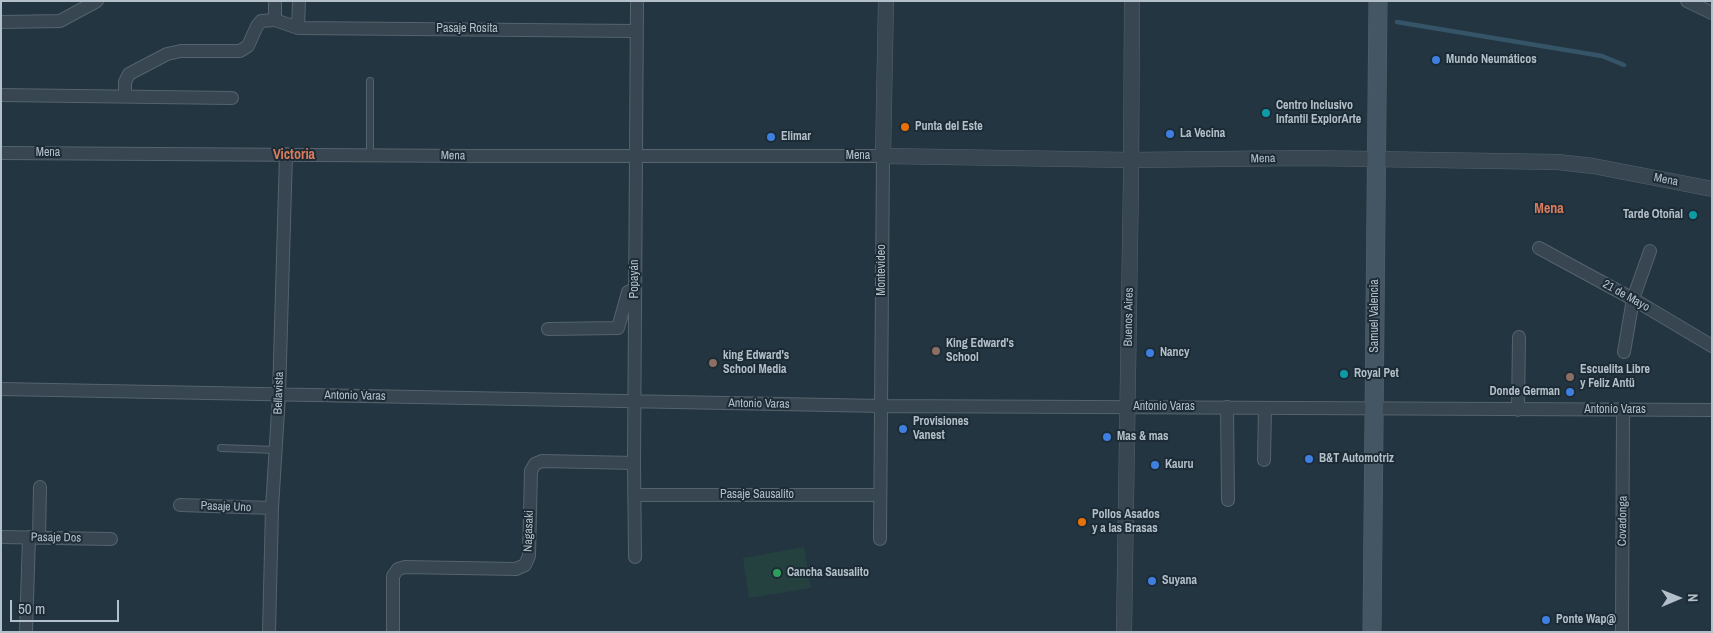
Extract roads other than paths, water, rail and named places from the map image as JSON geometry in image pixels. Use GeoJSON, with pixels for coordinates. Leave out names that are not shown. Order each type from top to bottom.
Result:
{"type":"FeatureCollection","features":[{"type":"Feature","properties":{"kind":"main road","name":"Samuel Valencia"},"geometry":{"type":"LineString","coordinates":[[1372,632],[1378,1]]}},
{"type":"Feature","properties":{"kind":"street"},"geometry":{"type":"LineString","coordinates":[[1,22],[60,21],[97,1]]}},
{"type":"Feature","properties":{"kind":"street"},"geometry":{"type":"LineString","coordinates":[[275,1],[275,20]]}},
{"type":"Feature","properties":{"kind":"street"},"geometry":{"type":"LineString","coordinates":[[125,96],[125,82],[129,74],[166,54],[181,50],[240,51],[248,46],[256,26],[261,21],[275,20],[298,28],[298,1]]}},
{"type":"Feature","properties":{"kind":"street","name":"Popayán"},"geometry":{"type":"LineString","coordinates":[[635,557],[634,402],[637,1]]}},
{"type":"Feature","properties":{"kind":"street","name":"Montevideo"},"geometry":{"type":"LineString","coordinates":[[880,539],[886,1]]}},
{"type":"Feature","properties":{"kind":"street","name":"Buenos Aires"},"geometry":{"type":"LineString","coordinates":[[1124,632],[1132,1]]}},
{"type":"Feature","properties":{"kind":"street"},"geometry":{"type":"LineString","coordinates":[[1688,1],[1712,13]]}},
{"type":"Feature","properties":{"kind":"street","name":"Pasaje Rosita"},"geometry":{"type":"LineString","coordinates":[[298,28],[636,31]]}},
{"type":"Feature","properties":{"kind":"street"},"geometry":{"type":"LineString","coordinates":[[1,95],[232,98]]}},
{"type":"Feature","properties":{"kind":"street","name":"Mena"},"geometry":{"type":"LineString","coordinates":[[1,153],[883,156],[1131,160],[1376,159],[1558,162],[1594,166],[1712,189]]}},
{"type":"Feature","properties":{"kind":"street","name":"Bellavista"},"geometry":{"type":"LineString","coordinates":[[269,632],[272,508],[279,395],[286,154]]}},
{"type":"Feature","properties":{"kind":"street","name":"21 de Mayo"},"geometry":{"type":"LineString","coordinates":[[1539,248],[1633,299],[1712,346]]}},
{"type":"Feature","properties":{"kind":"street"},"geometry":{"type":"LineString","coordinates":[[1624,352],[1633,299],[1650,251]]}},
{"type":"Feature","properties":{"kind":"street"},"geometry":{"type":"LineString","coordinates":[[548,329],[618,328],[628,292],[635,289]]}},
{"type":"Feature","properties":{"kind":"street"},"geometry":{"type":"LineString","coordinates":[[1518,410],[1519,337]]}},
{"type":"Feature","properties":{"kind":"street","name":"Antonio Varas"},"geometry":{"type":"LineString","coordinates":[[1,389],[882,406],[1712,410]]}},
{"type":"Feature","properties":{"kind":"street"},"geometry":{"type":"LineString","coordinates":[[1227,407],[1228,500]]}},
{"type":"Feature","properties":{"kind":"street"},"geometry":{"type":"LineString","coordinates":[[1264,460],[1265,408]]}},
{"type":"Feature","properties":{"kind":"street","name":"Covadonga"},"geometry":{"type":"LineString","coordinates":[[1622,632],[1624,410]]}},
{"type":"Feature","properties":{"kind":"street","name":"Nagasaki"},"geometry":{"type":"LineString","coordinates":[[393,632],[393,576],[398,569],[405,567],[516,569],[525,565],[529,556],[531,472],[535,464],[542,461],[634,463]]}},
{"type":"Feature","properties":{"kind":"street"},"geometry":{"type":"LineString","coordinates":[[26,632],[40,487]]}},
{"type":"Feature","properties":{"kind":"street","name":"Pasaje Sausalito"},"geometry":{"type":"LineString","coordinates":[[634,495],[880,495]]}},
{"type":"Feature","properties":{"kind":"street","name":"Pasaje Uno"},"geometry":{"type":"LineString","coordinates":[[180,505],[272,508]]}},
{"type":"Feature","properties":{"kind":"street","name":"Pasaje Dos"},"geometry":{"type":"LineString","coordinates":[[1,537],[111,539]]}},
{"type":"Feature","properties":{"kind":"lane"},"geometry":{"type":"LineString","coordinates":[[370,82],[370,155]]}},
{"type":"Feature","properties":{"kind":"lane"},"geometry":{"type":"LineString","coordinates":[[221,448],[276,450]]}},
{"type":"Feature","properties":{"kind":"waterway"},"geometry":{"type":"LineString","coordinates":[[1397,22],[1602,56],[1624,65]]}},
{"type":"Feature","properties":{"kind":"place","name":"Mundo Neumáticos"},"geometry":{"type":"Point","coordinates":[1436,60]}},
{"type":"Feature","properties":{"kind":"place","name":"Centro Inclusivo Infantil ExplorArte"},"geometry":{"type":"Point","coordinates":[1266,113]}},
{"type":"Feature","properties":{"kind":"place","name":"Punta del Este"},"geometry":{"type":"Point","coordinates":[905,127]}},
{"type":"Feature","properties":{"kind":"place","name":"La Vecina"},"geometry":{"type":"Point","coordinates":[1170,134]}},
{"type":"Feature","properties":{"kind":"place","name":"Elimar"},"geometry":{"type":"Point","coordinates":[771,137]}},
{"type":"Feature","properties":{"kind":"place","name":"Tarde Otoñal"},"geometry":{"type":"Point","coordinates":[1693,215]}},
{"type":"Feature","properties":{"kind":"place","name":"King Edward's School"},"geometry":{"type":"Point","coordinates":[936,351]}},
{"type":"Feature","properties":{"kind":"place","name":"Nancy"},"geometry":{"type":"Point","coordinates":[1150,353]}},
{"type":"Feature","properties":{"kind":"place","name":"king Edward's School Media"},"geometry":{"type":"Point","coordinates":[713,363]}},
{"type":"Feature","properties":{"kind":"place","name":"Royal Pet"},"geometry":{"type":"Point","coordinates":[1344,374]}},
{"type":"Feature","properties":{"kind":"place","name":"Escuelita Libre y Feliz Antü"},"geometry":{"type":"Point","coordinates":[1570,377]}},
{"type":"Feature","properties":{"kind":"place","name":"Donde German"},"geometry":{"type":"Point","coordinates":[1570,392]}},
{"type":"Feature","properties":{"kind":"place","name":"Provisiones Vanest"},"geometry":{"type":"Point","coordinates":[903,429]}},
{"type":"Feature","properties":{"kind":"place","name":"Mas & mas"},"geometry":{"type":"Point","coordinates":[1107,437]}},
{"type":"Feature","properties":{"kind":"place","name":"B&T Automotriz"},"geometry":{"type":"Point","coordinates":[1309,459]}},
{"type":"Feature","properties":{"kind":"place","name":"Kauru"},"geometry":{"type":"Point","coordinates":[1155,465]}},
{"type":"Feature","properties":{"kind":"place","name":"Pollos Asados y a las Brasas"},"geometry":{"type":"Point","coordinates":[1082,522]}},
{"type":"Feature","properties":{"kind":"place","name":"Cancha Sausalito"},"geometry":{"type":"Point","coordinates":[777,573]}},
{"type":"Feature","properties":{"kind":"place","name":"Suyana"},"geometry":{"type":"Point","coordinates":[1152,581]}},
{"type":"Feature","properties":{"kind":"place","name":"Ponte Wap@"},"geometry":{"type":"Point","coordinates":[1546,620]}},
{"type":"Feature","properties":{"kind":"district","name":"Victoria"},"geometry":{"type":"Point","coordinates":[294,155]}},
{"type":"Feature","properties":{"kind":"district","name":"Mena"},"geometry":{"type":"Point","coordinates":[1549,209]}}]}
